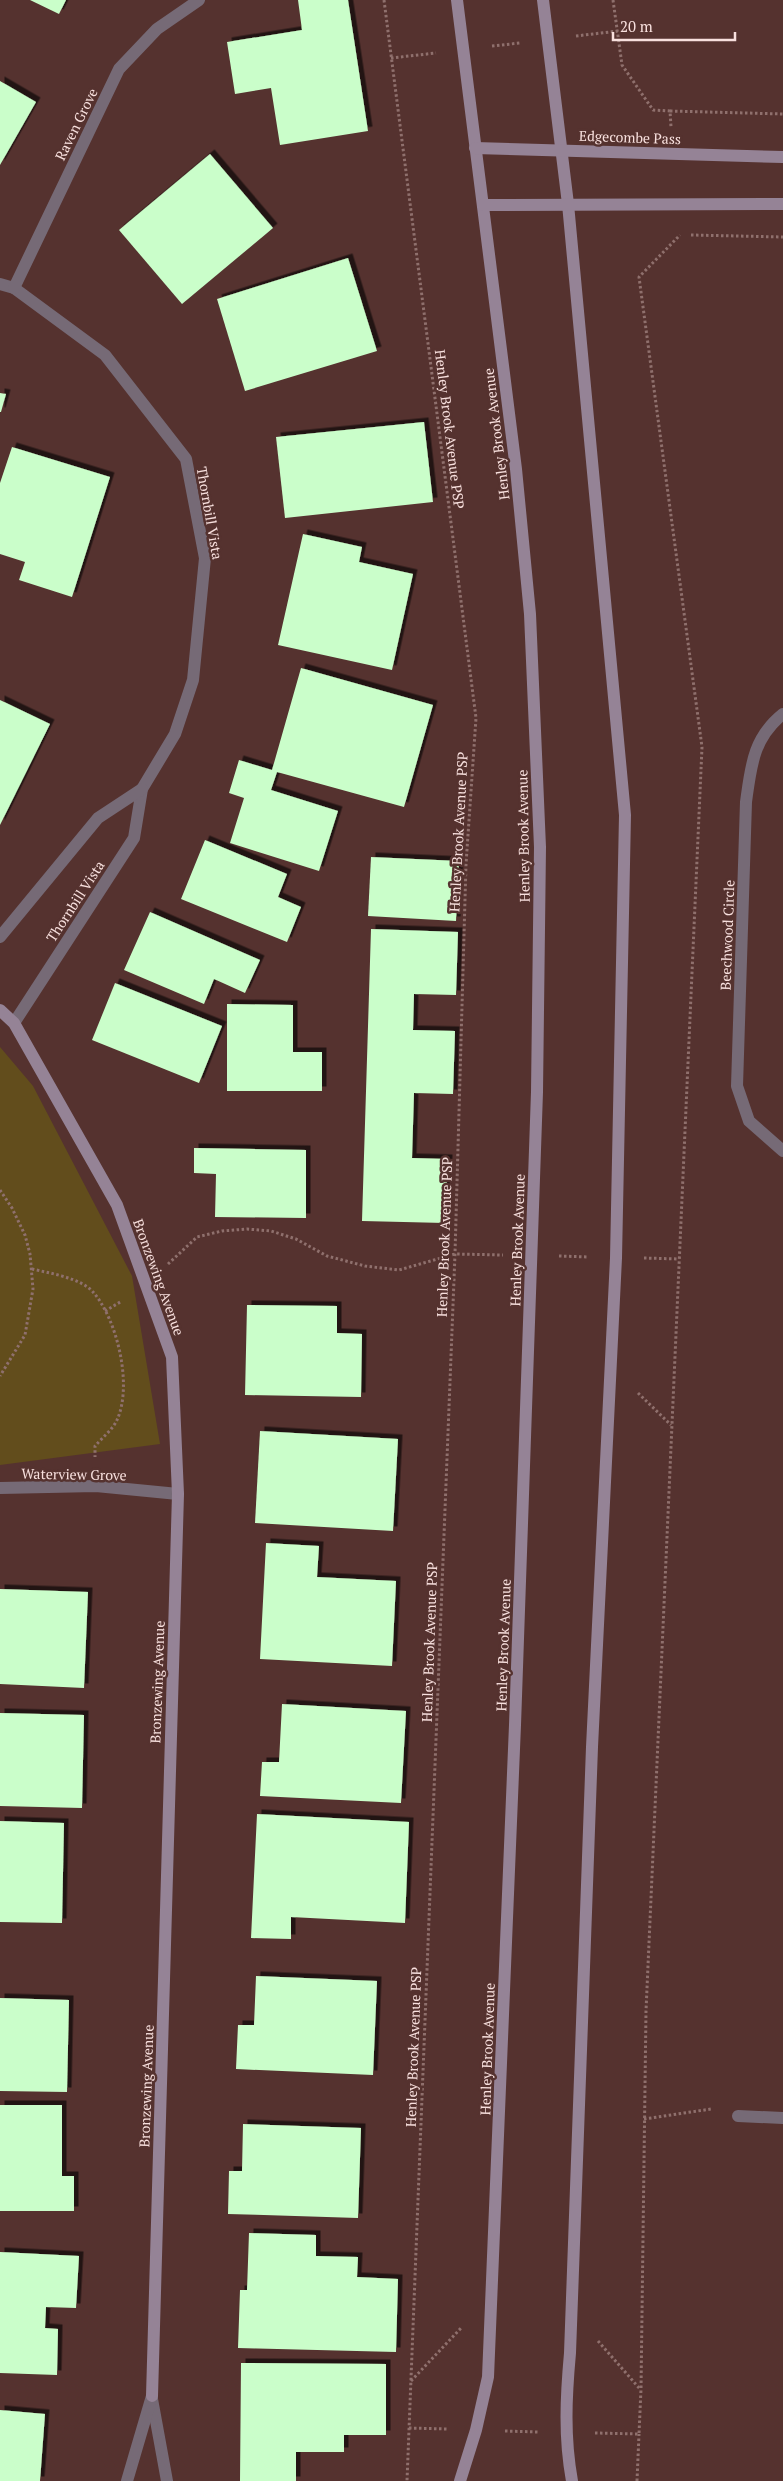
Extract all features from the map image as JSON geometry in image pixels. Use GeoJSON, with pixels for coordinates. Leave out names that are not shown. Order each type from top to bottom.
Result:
{"type":"FeatureCollection","features":[{"type":"Feature","properties":{"kind":"main road","name":"Henley Brook Avenue"},"geometry":{"type":"LineString","coordinates":[[457,0],[516,469],[530,614],[540,847],[537,1092],[532,1256],[515,1735],[488,2377],[476,2430],[460,2481]]}},
{"type":"Feature","properties":{"kind":"main road"},"geometry":{"type":"LineString","coordinates":[[543,0],[568,204],[625,815],[616,1258],[592,1737],[571,2310],[565,2410],[567,2454],[572,2481]]}},
{"type":"Feature","properties":{"kind":"main road","name":"Edgecombe Pass"},"geometry":{"type":"LineString","coordinates":[[475,148],[783,157]]}},
{"type":"Feature","properties":{"kind":"main road"},"geometry":{"type":"LineString","coordinates":[[483,206],[677,203],[783,204]]}},
{"type":"Feature","properties":{"kind":"main road","name":"Bronzewing Avenue"},"geometry":{"type":"LineString","coordinates":[[0,1010],[14,1023],[117,1205],[172,1357],[178,1494],[152,2396]]}},
{"type":"Feature","properties":{"kind":"street","name":"Raven Grove"},"geometry":{"type":"LineString","coordinates":[[14,288],[119,70],[157,29],[198,0]]}},
{"type":"Feature","properties":{"kind":"street","name":"Thornbill Vista"},"geometry":{"type":"LineString","coordinates":[[0,284],[14,288],[105,355],[186,459],[205,558],[193,680],[175,734],[142,789],[134,838],[14,1023]]}},
{"type":"Feature","properties":{"kind":"street","name":"Beechwood Circle"},"geometry":{"type":"LineString","coordinates":[[783,714],[771,724],[752,759],[746,802],[737,1086],[749,1122],[783,1151]]}},
{"type":"Feature","properties":{"kind":"street","name":"Thornbill Vista"},"geometry":{"type":"LineString","coordinates":[[0,937],[98,818],[142,789]]}},
{"type":"Feature","properties":{"kind":"street","name":"Waterview Grove"},"geometry":{"type":"LineString","coordinates":[[0,1488],[96,1486],[178,1494]]}},
{"type":"Feature","properties":{"kind":"street"},"geometry":{"type":"LineString","coordinates":[[738,2116],[783,2118]]}},
{"type":"Feature","properties":{"kind":"street","name":"Bronzewing Avenue"},"geometry":{"type":"LineString","coordinates":[[127,2481],[152,2396]]}},
{"type":"Feature","properties":{"kind":"street","name":"Bronzewing Avenue"},"geometry":{"type":"LineString","coordinates":[[152,2396],[167,2481]]}},
{"type":"Feature","properties":{"kind":"path","name":"Henley Brook Avenue PSP"},"geometry":{"type":"LineString","coordinates":[[384,0],[476,718],[466,864],[455,1254],[407,2481]]}},
{"type":"Feature","properties":{"kind":"path"},"geometry":{"type":"LineString","coordinates":[[614,0],[622,65],[653,110],[783,114]]}},
{"type":"Feature","properties":{"kind":"path"},"geometry":{"type":"LineString","coordinates":[[391,58],[618,31]]}},
{"type":"Feature","properties":{"kind":"path"},"geometry":{"type":"LineString","coordinates":[[670,111],[673,153]]}},
{"type":"Feature","properties":{"kind":"path"},"geometry":{"type":"LineString","coordinates":[[571,2310],[641,2389],[646,2011],[702,747],[639,277],[678,235],[677,203]]}},
{"type":"Feature","properties":{"kind":"path"},"geometry":{"type":"LineString","coordinates":[[678,235],[783,237]]}},
{"type":"Feature","properties":{"kind":"path"},"geometry":{"type":"LineString","coordinates":[[0,1190],[12,1208],[25,1235],[32,1269],[33,1289],[25,1335],[0,1376]]}},
{"type":"Feature","properties":{"kind":"path"},"geometry":{"type":"LineString","coordinates":[[106,1311],[146,1284],[197,1237],[222,1231],[271,1231],[296,1239],[327,1256],[365,1266],[399,1270],[455,1254],[679,1259]]}},
{"type":"Feature","properties":{"kind":"path"},"geometry":{"type":"LineString","coordinates":[[32,1269],[69,1278],[92,1290],[106,1311],[121,1354],[123,1395],[117,1421],[95,1446],[96,1486]]}},
{"type":"Feature","properties":{"kind":"path"},"geometry":{"type":"LineString","coordinates":[[644,2119],[720,2108],[738,2116]]}},
{"type":"Feature","properties":{"kind":"path"},"geometry":{"type":"LineString","coordinates":[[411,2381],[491,2295]]}},
{"type":"Feature","properties":{"kind":"path"},"geometry":{"type":"LineString","coordinates":[[636,2481],[639,2434]]}},
{"type":"Feature","properties":{"kind":"shaded area"},"geometry":{"type":"Polygon","coordinates":[[[0,1047],[33,1086],[132,1276],[160,1444],[0,1465],[0,1047]]]}},
{"type":"Feature","properties":{"kind":"building"},"geometry":{"type":"Polygon","coordinates":[[[30,0],[66,0],[59,14],[30,0]]]}},
{"type":"Feature","properties":{"kind":"building"},"geometry":{"type":"Polygon","coordinates":[[[298,0],[348,0],[368,131],[280,145],[271,88],[235,94],[227,42],[302,30],[298,0]]]}},
{"type":"Feature","properties":{"kind":"building"},"geometry":{"type":"Polygon","coordinates":[[[0,81],[36,102],[0,165],[0,81]]]}},
{"type":"Feature","properties":{"kind":"building"},"geometry":{"type":"Polygon","coordinates":[[[210,154],[273,228],[182,304],[119,230],[210,154]]]}},
{"type":"Feature","properties":{"kind":"building"},"geometry":{"type":"Polygon","coordinates":[[[348,258],[377,351],[245,391],[217,299],[348,258]]]}},
{"type":"Feature","properties":{"kind":"building"},"geometry":{"type":"Polygon","coordinates":[[[0,393],[6,394],[1,412],[0,412],[0,393]]]}},
{"type":"Feature","properties":{"kind":"building"},"geometry":{"type":"Polygon","coordinates":[[[424,422],[433,502],[285,518],[276,437],[424,422]]]}},
{"type":"Feature","properties":{"kind":"building"},"geometry":{"type":"Polygon","coordinates":[[[12,447],[110,477],[72,597],[19,580],[25,562],[0,554],[0,483],[12,447]]]}},
{"type":"Feature","properties":{"kind":"building"},"geometry":{"type":"Polygon","coordinates":[[[303,534],[362,547],[359,562],[413,574],[392,670],[278,645],[303,534]]]}},
{"type":"Feature","properties":{"kind":"building"},"geometry":{"type":"Polygon","coordinates":[[[301,668],[433,705],[404,807],[277,772],[271,790],[338,811],[319,871],[230,843],[244,798],[229,793],[239,760],[272,770],[301,668]]]}},
{"type":"Feature","properties":{"kind":"building"},"geometry":{"type":"Polygon","coordinates":[[[0,700],[50,724],[0,825],[0,700]]]}},
{"type":"Feature","properties":{"kind":"building"},"geometry":{"type":"Polygon","coordinates":[[[205,840],[287,874],[278,897],[301,907],[287,942],[181,899],[205,840]]]}},
{"type":"Feature","properties":{"kind":"building"},"geometry":{"type":"Polygon","coordinates":[[[371,857],[459,861],[456,921],[368,916],[371,857]]]}},
{"type":"Feature","properties":{"kind":"building"},"geometry":{"type":"Polygon","coordinates":[[[150,912],[260,960],[245,993],[214,979],[204,1004],[124,970],[150,912]]]}},
{"type":"Feature","properties":{"kind":"building"},"geometry":{"type":"Polygon","coordinates":[[[371,929],[458,932],[456,995],[414,994],[413,1030],[455,1031],[453,1094],[414,1093],[412,1158],[448,1159],[445,1223],[362,1221],[371,929]]]}},
{"type":"Feature","properties":{"kind":"building"},"geometry":{"type":"Polygon","coordinates":[[[115,983],[222,1026],[199,1083],[92,1040],[115,983]]]}},
{"type":"Feature","properties":{"kind":"building"},"geometry":{"type":"Polygon","coordinates":[[[227,1004],[293,1005],[293,1052],[322,1052],[322,1091],[227,1091],[227,1004]]]}},
{"type":"Feature","properties":{"kind":"building"},"geometry":{"type":"Polygon","coordinates":[[[194,1148],[306,1150],[306,1218],[215,1217],[216,1174],[194,1173],[194,1148]]]}},
{"type":"Feature","properties":{"kind":"building"},"geometry":{"type":"Polygon","coordinates":[[[247,1305],[337,1306],[337,1333],[362,1334],[361,1397],[245,1395],[247,1305]]]}},
{"type":"Feature","properties":{"kind":"building"},"geometry":{"type":"Polygon","coordinates":[[[260,1431],[398,1439],[393,1531],[255,1523],[260,1431]]]}},
{"type":"Feature","properties":{"kind":"building"},"geometry":{"type":"Polygon","coordinates":[[[266,1543],[319,1546],[317,1577],[396,1581],[392,1666],[260,1659],[266,1543]]]}},
{"type":"Feature","properties":{"kind":"building"},"geometry":{"type":"Polygon","coordinates":[[[0,1589],[88,1592],[84,1688],[0,1684],[0,1589]]]}},
{"type":"Feature","properties":{"kind":"building"},"geometry":{"type":"Polygon","coordinates":[[[282,1704],[406,1711],[401,1803],[260,1796],[262,1762],[279,1762],[282,1704]]]}},
{"type":"Feature","properties":{"kind":"building"},"geometry":{"type":"Polygon","coordinates":[[[0,1713],[84,1715],[82,1808],[0,1806],[0,1713]]]}},
{"type":"Feature","properties":{"kind":"building"},"geometry":{"type":"Polygon","coordinates":[[[257,1814],[409,1822],[405,1923],[291,1917],[291,1939],[251,1938],[257,1814]]]}},
{"type":"Feature","properties":{"kind":"building"},"geometry":{"type":"Polygon","coordinates":[[[0,1821],[64,1823],[62,1923],[0,1922],[0,1821]]]}},
{"type":"Feature","properties":{"kind":"building"},"geometry":{"type":"Polygon","coordinates":[[[256,1976],[377,1981],[373,2075],[236,2069],[238,2025],[254,2025],[256,1976]]]}},
{"type":"Feature","properties":{"kind":"building"},"geometry":{"type":"Polygon","coordinates":[[[0,1998],[69,2000],[67,2092],[0,2091],[0,1998]]]}},
{"type":"Feature","properties":{"kind":"building"},"geometry":{"type":"Polygon","coordinates":[[[0,2105],[62,2105],[62,2176],[74,2176],[74,2211],[0,2211],[0,2105]]]}},
{"type":"Feature","properties":{"kind":"building"},"geometry":{"type":"Polygon","coordinates":[[[243,2124],[361,2128],[358,2218],[228,2214],[229,2171],[242,2171],[243,2124]]]}},
{"type":"Feature","properties":{"kind":"building"},"geometry":{"type":"Polygon","coordinates":[[[249,2233],[316,2235],[316,2256],[358,2257],[357,2277],[398,2279],[396,2352],[238,2348],[240,2290],[247,2290],[249,2233]]]}},
{"type":"Feature","properties":{"kind":"building"},"geometry":{"type":"Polygon","coordinates":[[[0,2252],[79,2256],[76,2308],[46,2307],[45,2328],[58,2329],[57,2375],[0,2373],[0,2252]]]}},
{"type":"Feature","properties":{"kind":"building"},"geometry":{"type":"Polygon","coordinates":[[[241,2363],[386,2364],[386,2435],[344,2435],[344,2452],[296,2452],[296,2481],[240,2481],[241,2363]]]}},
{"type":"Feature","properties":{"kind":"building"},"geometry":{"type":"Polygon","coordinates":[[[0,2410],[45,2414],[40,2481],[0,2481],[0,2410]]]}}]}
